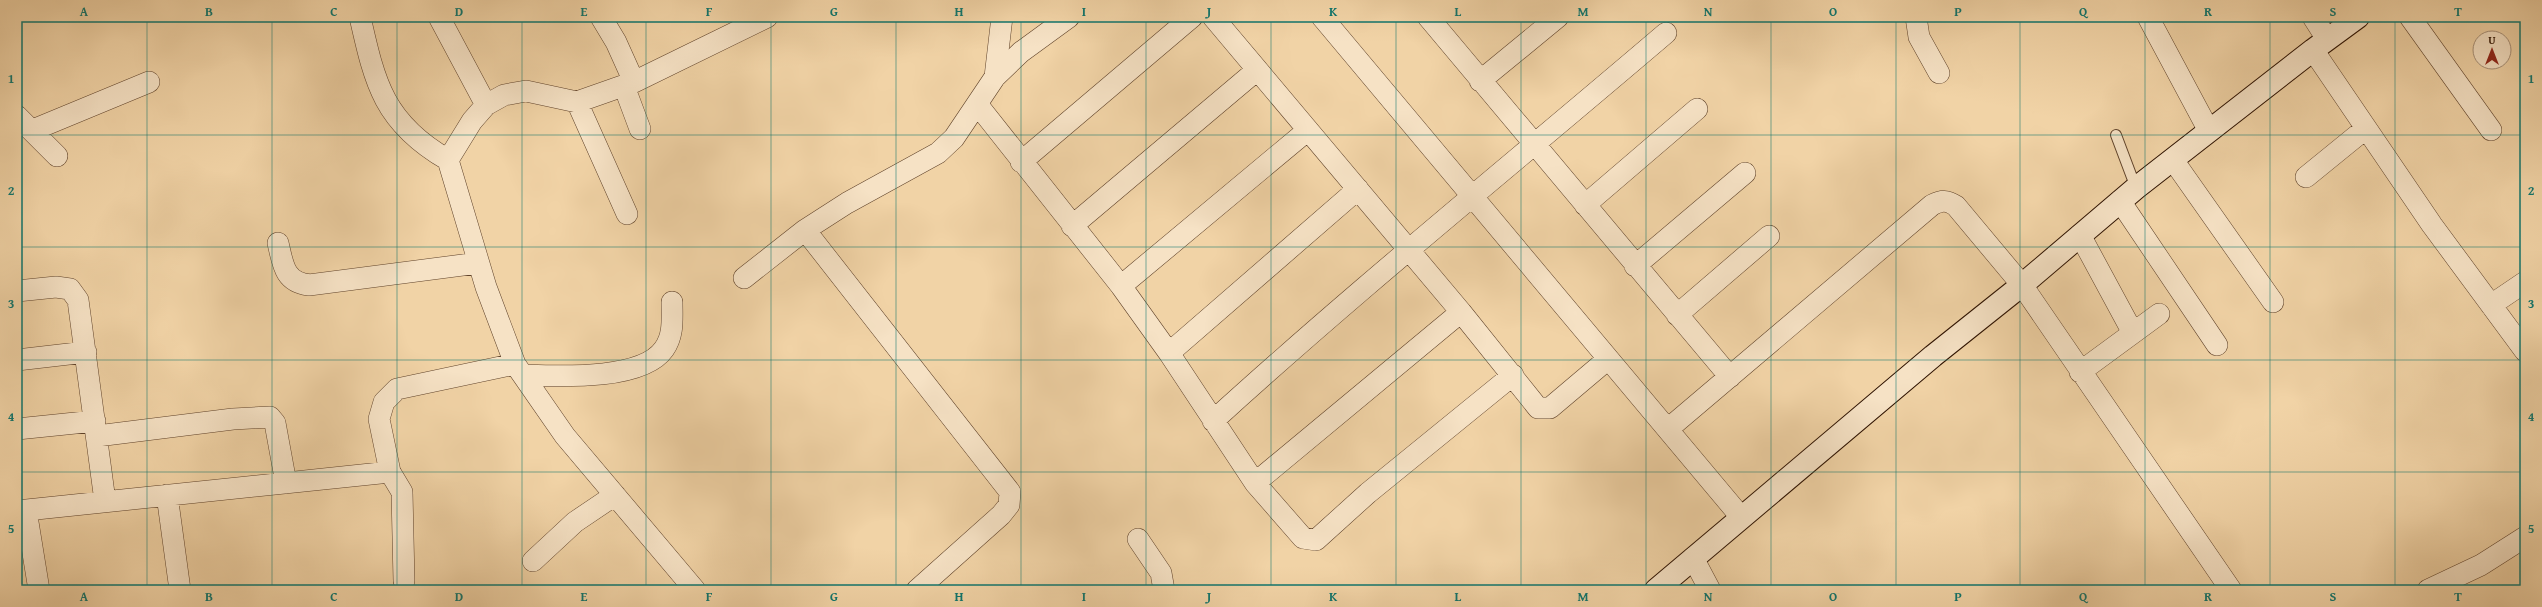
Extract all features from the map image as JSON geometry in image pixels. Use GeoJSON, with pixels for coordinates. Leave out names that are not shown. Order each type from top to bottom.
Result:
{"type":"FeatureCollection","features":[{"type":"Feature","properties":{"kind":"street"},"geometry":{"type":"LineString","coordinates":[[360,17],[377,85],[395,117],[414,138],[448,160],[478,264],[519,370],[565,436],[695,590]]}},
{"type":"Feature","properties":{"kind":"street"},"geometry":{"type":"LineString","coordinates":[[439,17],[486,105]]}},
{"type":"Feature","properties":{"kind":"street"},"geometry":{"type":"LineString","coordinates":[[600,17],[616,42],[629,84],[640,129]]}},
{"type":"Feature","properties":{"kind":"street"},"geometry":{"type":"LineString","coordinates":[[995,77],[1002,17]]}},
{"type":"Feature","properties":{"kind":"street"},"geometry":{"type":"LineString","coordinates":[[744,278],[805,230],[847,203],[938,153],[954,138],[995,77],[1021,52],[1068,17]]}},
{"type":"Feature","properties":{"kind":"street"},"geometry":{"type":"LineString","coordinates":[[1021,162],[1192,17]]}},
{"type":"Feature","properties":{"kind":"street"},"geometry":{"type":"LineString","coordinates":[[1213,17],[1461,312],[1513,375],[1532,402],[1544,410],[1557,403],[1608,359]]}},
{"type":"Feature","properties":{"kind":"street"},"geometry":{"type":"LineString","coordinates":[[1322,17],[1471,197],[1742,517]]}},
{"type":"Feature","properties":{"kind":"street"},"geometry":{"type":"LineString","coordinates":[[1480,81],[1558,17]]}},
{"type":"Feature","properties":{"kind":"street"},"geometry":{"type":"LineString","coordinates":[[1916,17],[1919,37],[1939,73]]}},
{"type":"Feature","properties":{"kind":"street"},"geometry":{"type":"LineString","coordinates":[[2148,17],[2209,131]]}},
{"type":"Feature","properties":{"kind":"street"},"geometry":{"type":"LineString","coordinates":[[2313,17],[2320,44],[2365,129],[2525,350]]}},
{"type":"Feature","properties":{"kind":"street"},"geometry":{"type":"LineString","coordinates":[[1656,590],[1932,356],[2022,285],[2128,194],[2320,44],[2358,17]]}},
{"type":"Feature","properties":{"kind":"street"},"geometry":{"type":"LineString","coordinates":[[2410,17],[2491,130]]}},
{"type":"Feature","properties":{"kind":"street"},"geometry":{"type":"LineString","coordinates":[[448,160],[472,121],[486,105],[504,95],[526,91],[577,102],[629,84],[754,19]]}},
{"type":"Feature","properties":{"kind":"street"},"geometry":{"type":"LineString","coordinates":[[1433,19],[1480,81],[1730,377]]}},
{"type":"Feature","properties":{"kind":"street"},"geometry":{"type":"LineString","coordinates":[[1213,421],[1310,333],[1535,145],[1666,33]]}},
{"type":"Feature","properties":{"kind":"street"},"geometry":{"type":"LineString","coordinates":[[1072,226],[1257,70]]}},
{"type":"Feature","properties":{"kind":"street"},"geometry":{"type":"LineString","coordinates":[[33,130],[149,82]]}},
{"type":"Feature","properties":{"kind":"street"},"geometry":{"type":"LineString","coordinates":[[577,102],[627,214]]}},
{"type":"Feature","properties":{"kind":"street"},"geometry":{"type":"LineString","coordinates":[[977,104],[1021,162],[1121,286],[1169,353],[1213,421],[1256,483],[1303,538],[1316,540],[1368,493],[1513,375]]}},
{"type":"Feature","properties":{"kind":"street"},"geometry":{"type":"LineString","coordinates":[[1585,205],[1697,109]]}},
{"type":"Feature","properties":{"kind":"street"},"geometry":{"type":"LineString","coordinates":[[17,116],[33,130],[57,156]]}},
{"type":"Feature","properties":{"kind":"street"},"geometry":{"type":"LineString","coordinates":[[2306,177],[2365,129]]}},
{"type":"Feature","properties":{"kind":"street"},"geometry":{"type":"LineString","coordinates":[[1121,286],[1308,130]]}},
{"type":"Feature","properties":{"kind":"street"},"geometry":{"type":"LineString","coordinates":[[2173,160],[2273,302]]}},
{"type":"Feature","properties":{"kind":"street"},"geometry":{"type":"LineString","coordinates":[[1635,266],[1745,173]]}},
{"type":"Feature","properties":{"kind":"street"},"geometry":{"type":"LineString","coordinates":[[1169,353],[1358,189]]}},
{"type":"Feature","properties":{"kind":"street"},"geometry":{"type":"LineString","coordinates":[[2128,194],[2217,345]]}},
{"type":"Feature","properties":{"kind":"street"},"geometry":{"type":"LineString","coordinates":[[1668,429],[1932,205],[1940,201],[1950,201],[1956,206],[2022,285],[2080,372],[2231,590]]}},
{"type":"Feature","properties":{"kind":"street"},"geometry":{"type":"LineString","coordinates":[[805,230],[1010,492],[1009,505],[1000,515],[917,590]]}},
{"type":"Feature","properties":{"kind":"street"},"geometry":{"type":"LineString","coordinates":[[2080,235],[2133,333]]}},
{"type":"Feature","properties":{"kind":"street"},"geometry":{"type":"LineString","coordinates":[[1677,315],[1770,236]]}},
{"type":"Feature","properties":{"kind":"street"},"geometry":{"type":"LineString","coordinates":[[278,243],[284,269],[289,278],[298,284],[309,285],[478,264]]}},
{"type":"Feature","properties":{"kind":"street"},"geometry":{"type":"LineString","coordinates":[[2491,305],[2525,282]]}},
{"type":"Feature","properties":{"kind":"street"},"geometry":{"type":"LineString","coordinates":[[17,291],[56,287],[70,289],[78,300],[105,501]]}},
{"type":"Feature","properties":{"kind":"street"},"geometry":{"type":"LineString","coordinates":[[404,581],[402,492],[390,472],[379,419],[384,402],[396,389],[519,370],[578,377],[624,370],[654,360],[664,350],[672,332],[672,302]]}},
{"type":"Feature","properties":{"kind":"street"},"geometry":{"type":"LineString","coordinates":[[1256,483],[1461,312]]}},
{"type":"Feature","properties":{"kind":"street"},"geometry":{"type":"LineString","coordinates":[[2080,372],[2159,314]]}},
{"type":"Feature","properties":{"kind":"street"},"geometry":{"type":"LineString","coordinates":[[17,360],[86,352]]}},
{"type":"Feature","properties":{"kind":"street"},"geometry":{"type":"LineString","coordinates":[[17,429],[96,428],[270,418],[275,423],[286,483]]}},
{"type":"Feature","properties":{"kind":"street"},"geometry":{"type":"LineString","coordinates":[[39,590],[22,510],[390,472]]}},
{"type":"Feature","properties":{"kind":"street"},"geometry":{"type":"LineString","coordinates":[[167,495],[180,590]]}},
{"type":"Feature","properties":{"kind":"street"},"geometry":{"type":"LineString","coordinates":[[533,562],[575,522],[615,495]]}},
{"type":"Feature","properties":{"kind":"street"},"geometry":{"type":"LineString","coordinates":[[2428,590],[2480,565],[2525,537]]}},
{"type":"Feature","properties":{"kind":"street"},"geometry":{"type":"LineString","coordinates":[[1138,539],[1161,573],[1164,590]]}},
{"type":"Feature","properties":{"kind":"street"},"geometry":{"type":"LineString","coordinates":[[1693,558],[1710,590]]}},
{"type":"Feature","properties":{"kind":"lane"},"geometry":{"type":"LineString","coordinates":[[2116,135],[2128,194]]}}]}
